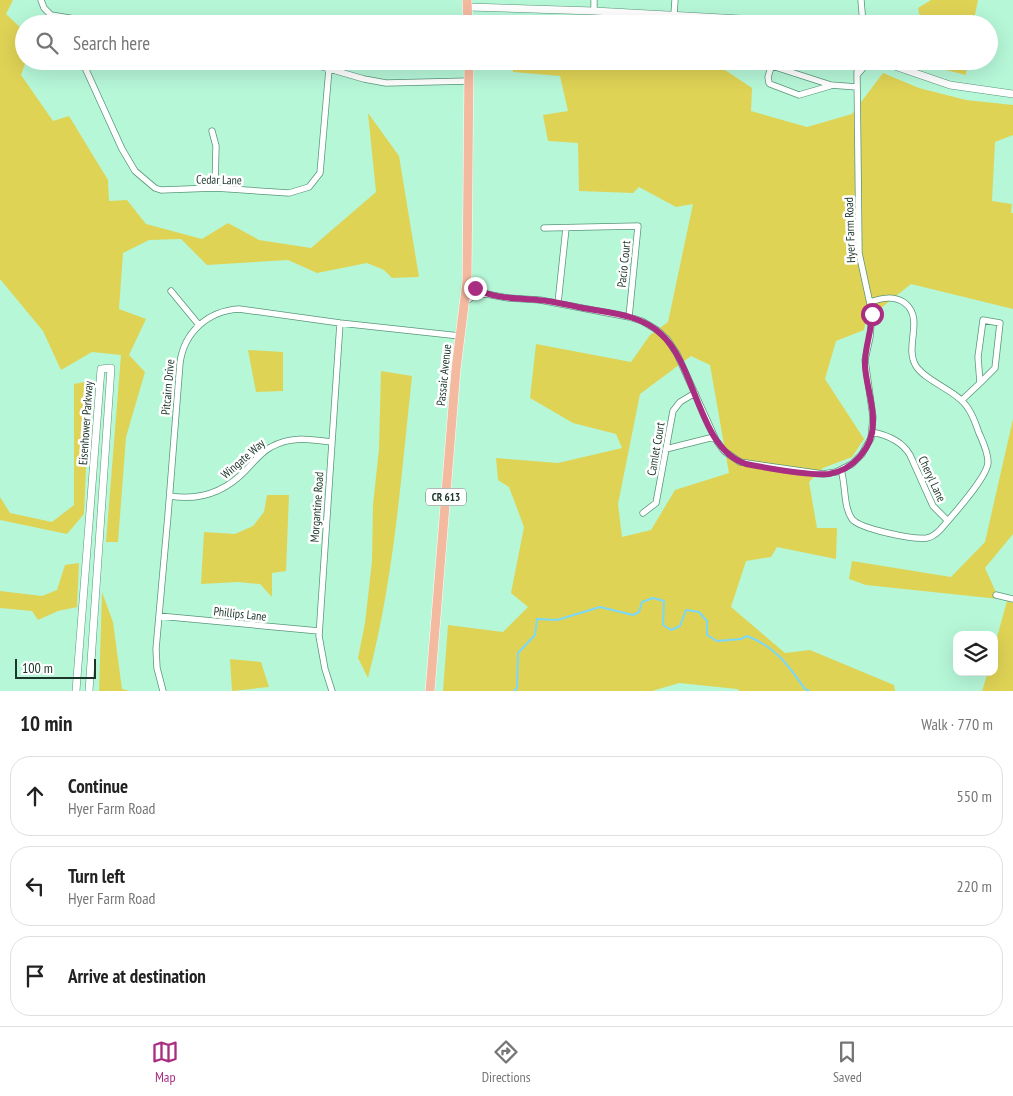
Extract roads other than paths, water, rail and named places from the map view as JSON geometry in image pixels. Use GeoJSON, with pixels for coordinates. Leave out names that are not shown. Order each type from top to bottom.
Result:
{"type":"FeatureCollection","features":[{"type":"Feature","properties":{"kind":"main road","name":"Passaic Avenue"},"geometry":{"type":"LineString","coordinates":[[430,691],[456,369],[467,281],[468,70]]}},
{"type":"Feature","properties":{"kind":"street"},"geometry":{"type":"LineString","coordinates":[[41,0],[44,8],[52,15]]}},
{"type":"Feature","properties":{"kind":"street"},"geometry":{"type":"LineString","coordinates":[[594,0],[594,11]]}},
{"type":"Feature","properties":{"kind":"street"},"geometry":{"type":"LineString","coordinates":[[467,4],[674,15],[675,0]]}},
{"type":"Feature","properties":{"kind":"street"},"geometry":{"type":"LineString","coordinates":[[861,0],[862,15]]}},
{"type":"Feature","properties":{"kind":"street","name":"Cedar Lane"},"geometry":{"type":"LineString","coordinates":[[86,70],[122,149],[135,171],[143,179],[161,190],[214,188],[289,193],[304,190],[315,181],[320,173],[329,70]]}},
{"type":"Feature","properties":{"kind":"street"},"geometry":{"type":"LineString","coordinates":[[332,70],[386,83],[469,81]]}},
{"type":"Feature","properties":{"kind":"street"},"geometry":{"type":"LineString","coordinates":[[770,70],[769,83],[799,94],[831,85]]}},
{"type":"Feature","properties":{"kind":"street"},"geometry":{"type":"LineString","coordinates":[[791,70],[831,85],[857,87]]}},
{"type":"Feature","properties":{"kind":"street","name":"Hyer Farm Road"},"geometry":{"type":"LineString","coordinates":[[464,303],[475,295],[486,294],[558,303],[629,317],[648,324],[667,340],[677,354],[714,437],[721,448],[736,460],[746,464],[814,474],[830,474],[852,464],[862,454],[872,432],[873,417],[865,366],[872,320],[859,253],[858,70]]}},
{"type":"Feature","properties":{"kind":"street"},"geometry":{"type":"LineString","coordinates":[[857,76],[862,70]]}},
{"type":"Feature","properties":{"kind":"street"},"geometry":{"type":"LineString","coordinates":[[905,70],[950,86],[1013,94]]}},
{"type":"Feature","properties":{"kind":"street"},"geometry":{"type":"LineString","coordinates":[[212,131],[216,146],[214,188]]}},
{"type":"Feature","properties":{"kind":"street","name":"Pacio Court"},"geometry":{"type":"LineString","coordinates":[[544,228],[638,226],[629,317]]}},
{"type":"Feature","properties":{"kind":"street"},"geometry":{"type":"LineString","coordinates":[[558,303],[566,228]]}},
{"type":"Feature","properties":{"kind":"street","name":"Hyer Farm Road"},"geometry":{"type":"LineString","coordinates":[[467,281],[486,294]]}},
{"type":"Feature","properties":{"kind":"street"},"geometry":{"type":"LineString","coordinates":[[171,291],[199,325]]}},
{"type":"Feature","properties":{"kind":"street"},"geometry":{"type":"LineString","coordinates":[[841,470],[849,513],[860,526],[912,538],[924,538],[936,534],[948,521],[985,473],[988,465],[986,450],[970,413],[962,400],[922,373],[914,363],[912,354],[914,322],[909,307],[896,298],[870,302]]}},
{"type":"Feature","properties":{"kind":"street","name":"Pitcairn Drive"},"geometry":{"type":"LineString","coordinates":[[163,691],[158,677],[156,658],[180,357],[187,340],[199,325],[220,312],[238,310],[460,336]]}},
{"type":"Feature","properties":{"kind":"street"},"geometry":{"type":"LineString","coordinates":[[962,400],[980,383],[994,368],[1000,323],[983,320],[978,357],[980,383]]}},
{"type":"Feature","properties":{"kind":"street","name":"Morgantine Road"},"geometry":{"type":"LineString","coordinates":[[332,691],[321,651],[319,631],[340,323]]}},
{"type":"Feature","properties":{"kind":"street","name":"Eisenhower Parkway"},"geometry":{"type":"LineString","coordinates":[[76,691],[101,369],[111,368],[89,691]]}},
{"type":"Feature","properties":{"kind":"street","name":"Camlet Court"},"geometry":{"type":"LineString","coordinates":[[643,513],[656,502],[675,407],[684,398],[695,393]]}},
{"type":"Feature","properties":{"kind":"street","name":"Cheryl Lane"},"geometry":{"type":"LineString","coordinates":[[872,432],[886,436],[904,447],[910,455],[932,506],[948,521]]}},
{"type":"Feature","properties":{"kind":"street"},"geometry":{"type":"LineString","coordinates":[[666,449],[714,437]]}},
{"type":"Feature","properties":{"kind":"street","name":"Wingate Way"},"geometry":{"type":"LineString","coordinates":[[170,496],[194,498],[216,492],[236,480],[264,451],[283,442],[304,438],[331,442]]}},
{"type":"Feature","properties":{"kind":"street"},"geometry":{"type":"LineString","coordinates":[[996,595],[1013,599]]}},
{"type":"Feature","properties":{"kind":"street","name":"Phillips Lane"},"geometry":{"type":"LineString","coordinates":[[159,616],[319,631]]}},
{"type":"Feature","properties":{"kind":"waterway"},"geometry":{"type":"LineString","coordinates":[[514,691],[517,688],[518,653],[535,635],[537,619],[557,620],[600,607],[633,615],[639,612],[642,602],[653,598],[664,601],[663,625],[671,630],[680,626],[686,610],[699,612],[707,621],[707,635],[717,641],[741,639],[747,636],[757,640],[774,651],[805,689],[809,691]]}}]}
